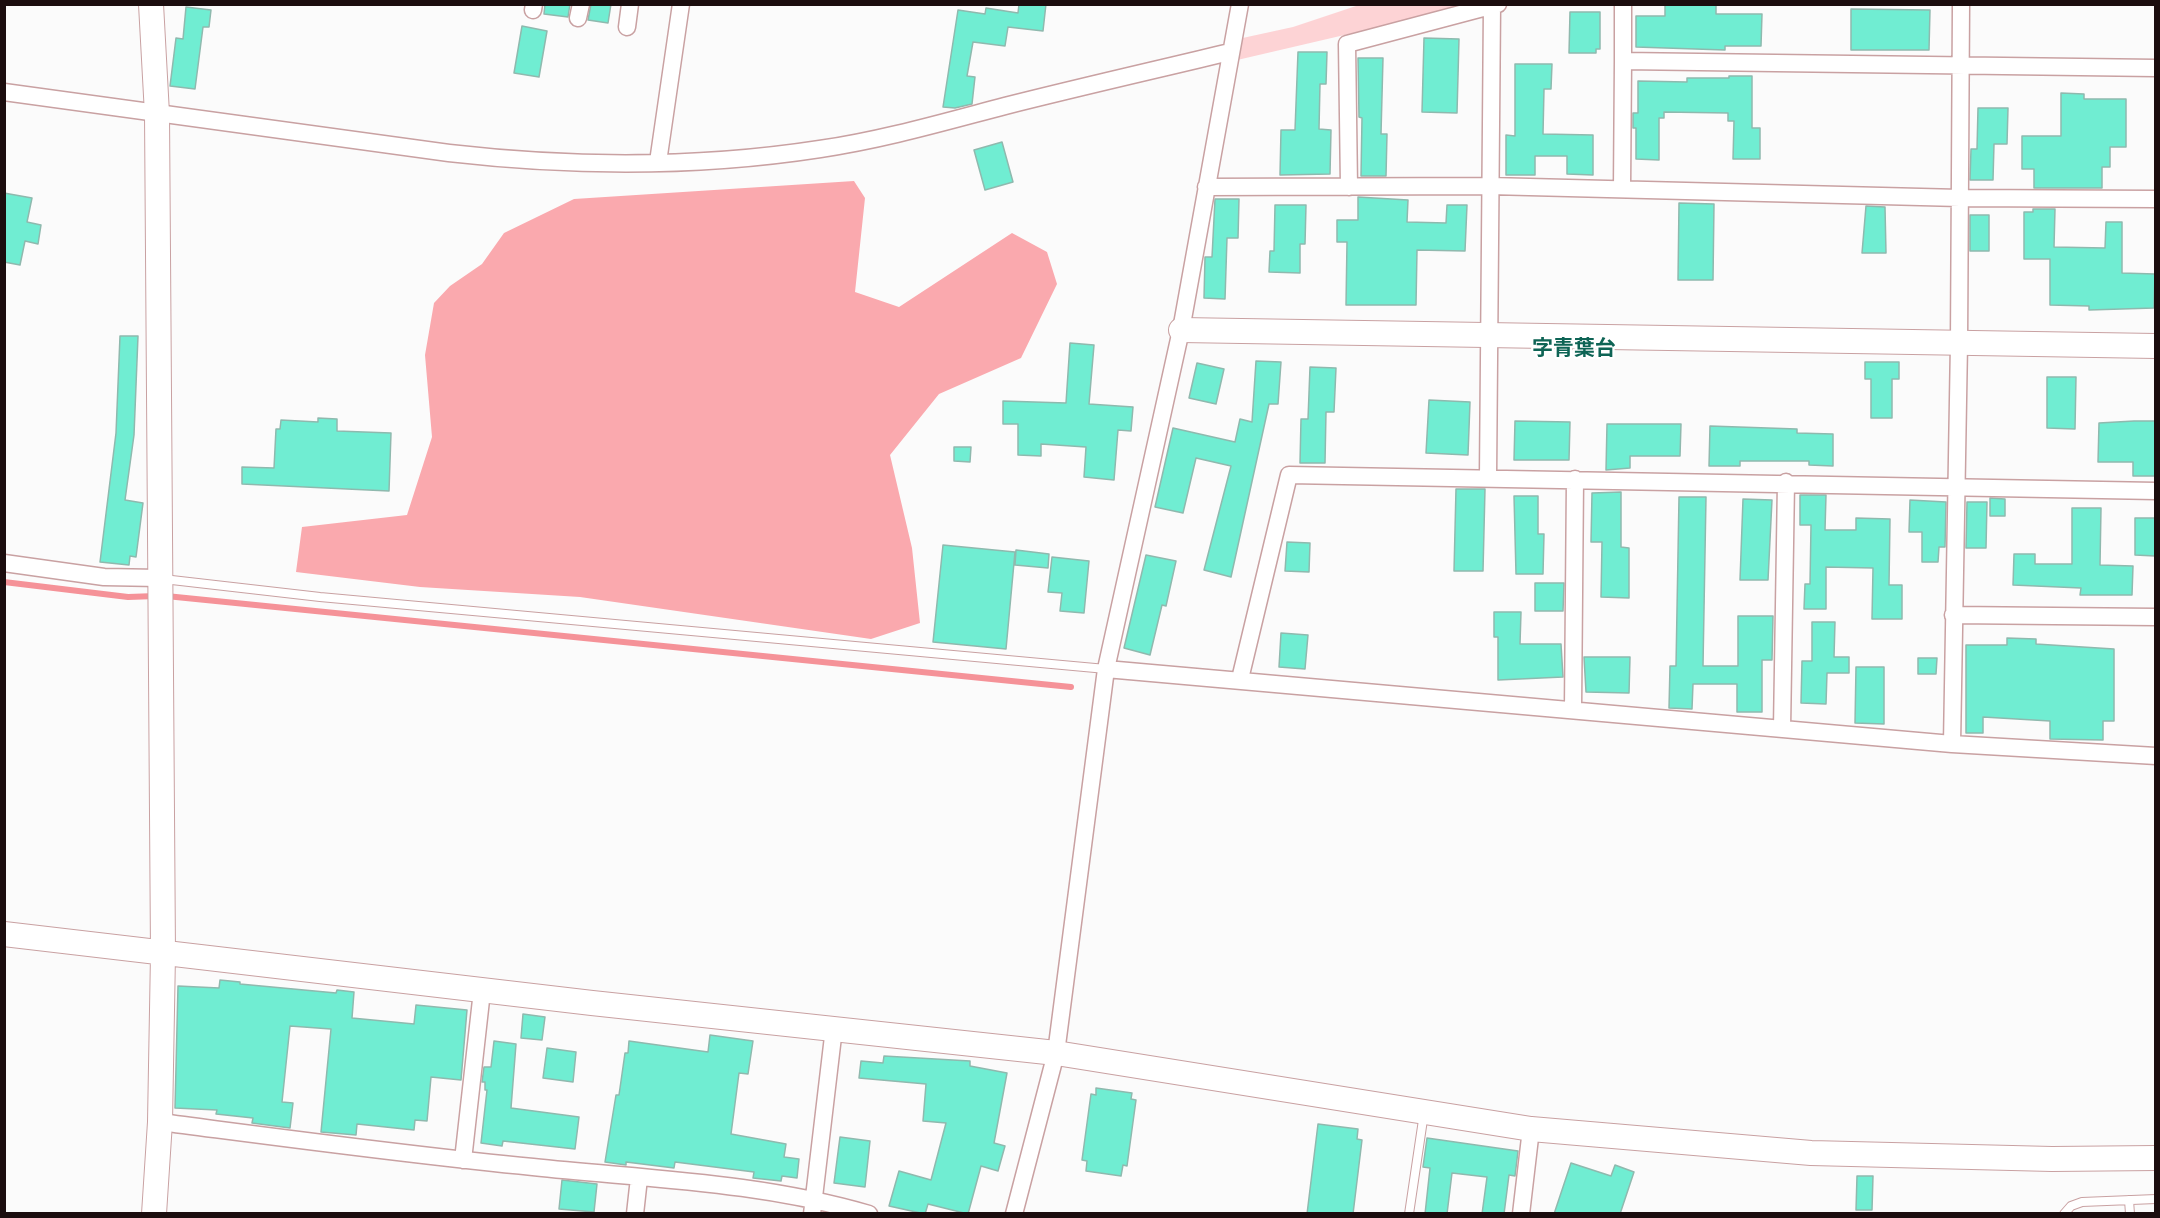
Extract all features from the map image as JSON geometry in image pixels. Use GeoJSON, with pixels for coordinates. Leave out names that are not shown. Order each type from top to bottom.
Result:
{"type":"FeatureCollection","features":[{"type":"Feature","properties":{"kind":"street"},"geometry":{"type":"LineString","coordinates":[[151,4],[157,114],[163,954],[160,1122],[154,1214]]}},
{"type":"Feature","properties":{"kind":"street"},"geometry":{"type":"LineString","coordinates":[[627,27],[630,4]]}},
{"type":"Feature","properties":{"kind":"street"},"geometry":{"type":"LineString","coordinates":[[658,162],[681,4]]}},
{"type":"Feature","properties":{"kind":"street"},"geometry":{"type":"LineString","coordinates":[[1014,1214],[1056,1053],[1106,669],[1181,330],[1240,4]]}},
{"type":"Feature","properties":{"kind":"street"},"geometry":{"type":"LineString","coordinates":[[1622,189],[1623,4]]}},
{"type":"Feature","properties":{"kind":"street"},"geometry":{"type":"LineString","coordinates":[[1952,744],[1959,343],[1961,4]]}},
{"type":"Feature","properties":{"kind":"street"},"geometry":{"type":"LineString","coordinates":[[1349,187],[1347,44],[1495,5],[1490,186],[1488,477]]}},
{"type":"Feature","properties":{"kind":"street"},"geometry":{"type":"LineString","coordinates":[[4,92],[521,161],[658,162],[744,158],[820,149],[917,129],[1230,52]]}},
{"type":"Feature","properties":{"kind":"street"},"geometry":{"type":"LineString","coordinates":[[1623,60],[1962,67],[2156,68]]}},
{"type":"Feature","properties":{"kind":"street"},"geometry":{"type":"LineString","coordinates":[[1206,187],[1490,186],[1960,198],[2156,199]]}},
{"type":"Feature","properties":{"kind":"street"},"geometry":{"type":"LineString","coordinates":[[1181,330],[1489,333],[2156,346]]}},
{"type":"Feature","properties":{"kind":"street"},"geometry":{"type":"LineString","coordinates":[[1240,679],[1289,475],[1786,482],[2156,491]]}},
{"type":"Feature","properties":{"kind":"street"},"geometry":{"type":"LineString","coordinates":[[1573,710],[1575,479]]}},
{"type":"Feature","properties":{"kind":"street"},"geometry":{"type":"LineString","coordinates":[[1782,729],[1786,482]]}},
{"type":"Feature","properties":{"kind":"street"},"geometry":{"type":"LineString","coordinates":[[4,563],[104,577],[159,578]]}},
{"type":"Feature","properties":{"kind":"street"},"geometry":{"type":"LineString","coordinates":[[1953,615],[2156,616]]}},
{"type":"Feature","properties":{"kind":"street"},"geometry":{"type":"LineString","coordinates":[[1106,669],[1240,679],[1952,744],[2156,756]]}},
{"type":"Feature","properties":{"kind":"street"},"geometry":{"type":"LineString","coordinates":[[4,934],[482,991],[1056,1053],[1531,1129],[1811,1153],[2052,1159],[2156,1158]]}},
{"type":"Feature","properties":{"kind":"street"},"geometry":{"type":"LineString","coordinates":[[463,1160],[482,991]]}},
{"type":"Feature","properties":{"kind":"street"},"geometry":{"type":"LineString","coordinates":[[814,1206],[834,1028]]}},
{"type":"Feature","properties":{"kind":"street"},"geometry":{"type":"LineString","coordinates":[[160,1122],[463,1160],[639,1178],[689,1180],[814,1206],[869,1214]]}},
{"type":"Feature","properties":{"kind":"street"},"geometry":{"type":"LineString","coordinates":[[1521,1214],[1531,1129]]}},
{"type":"Feature","properties":{"kind":"street"},"geometry":{"type":"LineString","coordinates":[[635,1214],[639,1178]]}},
{"type":"Feature","properties":{"kind":"lane"},"geometry":{"type":"LineString","coordinates":[[159,578],[332,598],[1106,669]]}},
{"type":"Feature","properties":{"kind":"lane"},"geometry":{"type":"LineString","coordinates":[[1409,1214],[1424,1112]]}},
{"type":"Feature","properties":{"kind":"lane"},"geometry":{"type":"LineString","coordinates":[[2064,1214],[2071,1206],[2082,1202],[2156,1199]]}},
{"type":"Feature","properties":{"kind":"lane"},"geometry":{"type":"LineString","coordinates":[[2129,1200],[2130,1214]]}},
{"type":"Feature","properties":{"kind":"shaded area"},"geometry":{"type":"Polygon","coordinates":[[[1359,5],[1473,5],[1233,61],[1238,39],[1293,27],[1359,5]]]}},
{"type":"Feature","properties":{"kind":"shaded area"},"geometry":{"type":"Polygon","coordinates":[[[854,181],[865,198],[855,292],[899,307],[1012,233],[1047,252],[1057,284],[1021,358],[939,394],[890,455],[912,548],[920,623],[871,639],[580,597],[420,587],[296,572],[302,527],[407,515],[432,437],[425,355],[434,303],[450,286],[482,264],[504,233],[574,199],[854,181]]]}},
{"type":"Feature","properties":{"kind":"building"},"geometry":{"type":"Polygon","coordinates":[[[545,4],[570,4],[568,17],[544,14],[545,4]]]}},
{"type":"Feature","properties":{"kind":"building"},"geometry":{"type":"Polygon","coordinates":[[[591,4],[611,4],[608,23],[588,20],[591,4]]]}},
{"type":"Feature","properties":{"kind":"building"},"geometry":{"type":"Polygon","coordinates":[[[1019,4],[1046,4],[1043,31],[1008,27],[1005,46],[973,42],[967,76],[975,77],[972,104],[955,108],[943,107],[958,10],[985,14],[986,8],[1018,13],[1019,4]]]}},
{"type":"Feature","properties":{"kind":"building"},"geometry":{"type":"Polygon","coordinates":[[[1665,4],[1716,4],[1716,14],[1762,14],[1761,46],[1725,46],[1725,50],[1636,47],[1636,16],[1665,16],[1665,4]]]}},
{"type":"Feature","properties":{"kind":"building"},"geometry":{"type":"Polygon","coordinates":[[[186,7],[211,10],[209,27],[203,27],[195,89],[170,86],[176,38],[183,39],[186,7]]]}},
{"type":"Feature","properties":{"kind":"building"},"geometry":{"type":"Polygon","coordinates":[[[1851,9],[1930,10],[1929,50],[1851,50],[1851,9]]]}},
{"type":"Feature","properties":{"kind":"building"},"geometry":{"type":"Polygon","coordinates":[[[1570,12],[1600,12],[1600,49],[1596,49],[1596,53],[1569,53],[1570,12]]]}},
{"type":"Feature","properties":{"kind":"building"},"geometry":{"type":"Polygon","coordinates":[[[522,26],[547,31],[539,77],[514,73],[522,26]]]}},
{"type":"Feature","properties":{"kind":"building"},"geometry":{"type":"Polygon","coordinates":[[[1424,38],[1459,39],[1457,113],[1422,112],[1424,38]]]}},
{"type":"Feature","properties":{"kind":"building"},"geometry":{"type":"Polygon","coordinates":[[[1298,52],[1327,52],[1326,84],[1320,84],[1319,129],[1331,130],[1330,174],[1280,175],[1281,130],[1295,130],[1298,52]]]}},
{"type":"Feature","properties":{"kind":"building"},"geometry":{"type":"Polygon","coordinates":[[[1358,58],[1383,58],[1381,134],[1387,134],[1386,176],[1361,176],[1362,118],[1359,117],[1358,58]]]}},
{"type":"Feature","properties":{"kind":"building"},"geometry":{"type":"Polygon","coordinates":[[[1515,64],[1552,64],[1551,89],[1544,89],[1543,134],[1593,135],[1593,175],[1567,174],[1567,156],[1535,156],[1535,175],[1506,175],[1506,135],[1515,136],[1515,64]]]}},
{"type":"Feature","properties":{"kind":"building"},"geometry":{"type":"Polygon","coordinates":[[[1729,76],[1752,76],[1752,128],[1760,128],[1760,159],[1733,159],[1734,121],[1728,121],[1728,113],[1664,112],[1664,118],[1659,118],[1659,160],[1636,159],[1636,128],[1633,128],[1633,113],[1638,113],[1638,81],[1687,82],[1687,78],[1729,78],[1729,76]]]}},
{"type":"Feature","properties":{"kind":"building"},"geometry":{"type":"Polygon","coordinates":[[[2061,93],[2084,94],[2084,99],[2126,99],[2126,147],[2110,147],[2110,167],[2102,167],[2102,188],[2034,188],[2034,169],[2022,169],[2022,136],[2061,136],[2061,93]]]}},
{"type":"Feature","properties":{"kind":"building"},"geometry":{"type":"Polygon","coordinates":[[[1978,108],[2008,108],[2007,144],[1994,144],[1993,180],[1970,180],[1971,149],[1977,149],[1978,108]]]}},
{"type":"Feature","properties":{"kind":"building"},"geometry":{"type":"Polygon","coordinates":[[[1002,142],[1013,182],[985,190],[974,150],[1002,142]]]}},
{"type":"Feature","properties":{"kind":"building"},"geometry":{"type":"Polygon","coordinates":[[[4,193],[32,198],[27,222],[41,225],[38,244],[25,241],[20,265],[4,262],[4,193]]]}},
{"type":"Feature","properties":{"kind":"building"},"geometry":{"type":"Polygon","coordinates":[[[1358,197],[1408,200],[1407,222],[1446,223],[1447,205],[1467,205],[1465,251],[1417,250],[1416,305],[1346,305],[1347,242],[1337,242],[1337,220],[1358,220],[1358,197]]]}},
{"type":"Feature","properties":{"kind":"building"},"geometry":{"type":"Polygon","coordinates":[[[1215,199],[1239,199],[1238,238],[1227,238],[1225,299],[1204,298],[1205,257],[1212,257],[1215,199]]]}},
{"type":"Feature","properties":{"kind":"building"},"geometry":{"type":"Polygon","coordinates":[[[1679,203],[1714,204],[1713,280],[1678,280],[1679,203]]]}},
{"type":"Feature","properties":{"kind":"building"},"geometry":{"type":"Polygon","coordinates":[[[1275,205],[1306,205],[1305,244],[1300,244],[1300,273],[1269,272],[1270,251],[1274,251],[1275,205]]]}},
{"type":"Feature","properties":{"kind":"building"},"geometry":{"type":"Polygon","coordinates":[[[1866,206],[1885,207],[1886,253],[1862,253],[1866,206]]]}},
{"type":"Feature","properties":{"kind":"building"},"geometry":{"type":"Polygon","coordinates":[[[2033,209],[2055,209],[2054,247],[2105,248],[2106,222],[2122,222],[2122,273],[2155,274],[2154,308],[2089,310],[2089,306],[2050,305],[2050,259],[2024,259],[2024,212],[2033,212],[2033,209]]]}},
{"type":"Feature","properties":{"kind":"building"},"geometry":{"type":"Polygon","coordinates":[[[1970,215],[1989,215],[1989,251],[1970,251],[1970,215]]]}},
{"type":"Feature","properties":{"kind":"building"},"geometry":{"type":"Polygon","coordinates":[[[120,336],[138,336],[134,435],[125,500],[143,503],[136,557],[130,556],[129,565],[100,562],[116,433],[120,336]]]}},
{"type":"Feature","properties":{"kind":"building"},"geometry":{"type":"Polygon","coordinates":[[[1070,343],[1094,345],[1089,404],[1133,407],[1131,431],[1118,430],[1114,480],[1084,477],[1086,447],[1041,444],[1041,456],[1018,455],[1018,424],[1003,424],[1003,401],[1066,403],[1070,343]]]}},
{"type":"Feature","properties":{"kind":"building"},"geometry":{"type":"Polygon","coordinates":[[[1256,361],[1281,362],[1278,404],[1269,404],[1231,577],[1204,570],[1231,466],[1196,458],[1183,513],[1155,507],[1173,428],[1235,442],[1240,419],[1252,422],[1256,361]]]}},
{"type":"Feature","properties":{"kind":"building"},"geometry":{"type":"Polygon","coordinates":[[[1865,362],[1899,362],[1899,379],[1892,379],[1892,418],[1871,418],[1871,379],[1865,379],[1865,362]]]}},
{"type":"Feature","properties":{"kind":"building"},"geometry":{"type":"Polygon","coordinates":[[[1197,363],[1224,369],[1216,404],[1189,398],[1197,363]]]}},
{"type":"Feature","properties":{"kind":"building"},"geometry":{"type":"Polygon","coordinates":[[[1310,367],[1336,368],[1334,412],[1326,412],[1325,463],[1300,463],[1301,419],[1308,419],[1310,367]]]}},
{"type":"Feature","properties":{"kind":"building"},"geometry":{"type":"Polygon","coordinates":[[[2047,377],[2076,377],[2075,429],[2047,428],[2047,377]]]}},
{"type":"Feature","properties":{"kind":"building"},"geometry":{"type":"Polygon","coordinates":[[[1429,400],[1470,402],[1468,455],[1426,453],[1429,400]]]}},
{"type":"Feature","properties":{"kind":"building"},"geometry":{"type":"Polygon","coordinates":[[[318,418],[337,419],[337,431],[391,433],[389,491],[242,484],[242,467],[274,468],[276,429],[280,429],[281,420],[318,422],[318,418]]]}},
{"type":"Feature","properties":{"kind":"building"},"geometry":{"type":"Polygon","coordinates":[[[1515,421],[1570,422],[1569,460],[1514,460],[1515,421]]]}},
{"type":"Feature","properties":{"kind":"building"},"geometry":{"type":"Polygon","coordinates":[[[2156,421],[2156,476],[2133,476],[2133,462],[2098,462],[2099,423],[2156,421]]]}},
{"type":"Feature","properties":{"kind":"building"},"geometry":{"type":"Polygon","coordinates":[[[1607,424],[1681,424],[1680,456],[1630,456],[1630,468],[1606,470],[1607,424]]]}},
{"type":"Feature","properties":{"kind":"building"},"geometry":{"type":"Polygon","coordinates":[[[1710,426],[1797,429],[1797,433],[1833,434],[1833,466],[1809,465],[1809,461],[1740,461],[1740,466],[1709,466],[1710,426]]]}},
{"type":"Feature","properties":{"kind":"building"},"geometry":{"type":"Polygon","coordinates":[[[954,447],[971,447],[970,462],[954,461],[954,447]]]}},
{"type":"Feature","properties":{"kind":"building"},"geometry":{"type":"Polygon","coordinates":[[[1456,489],[1485,489],[1483,571],[1454,571],[1456,489]]]}},
{"type":"Feature","properties":{"kind":"building"},"geometry":{"type":"Polygon","coordinates":[[[1621,492],[1621,547],[1629,548],[1629,598],[1601,597],[1602,542],[1591,542],[1592,493],[1621,492]]]}},
{"type":"Feature","properties":{"kind":"building"},"geometry":{"type":"Polygon","coordinates":[[[1800,495],[1826,495],[1825,530],[1856,530],[1856,518],[1890,519],[1889,585],[1902,585],[1902,619],[1872,619],[1873,568],[1826,567],[1826,609],[1804,609],[1805,584],[1810,584],[1811,525],[1800,525],[1800,495]]]}},
{"type":"Feature","properties":{"kind":"building"},"geometry":{"type":"Polygon","coordinates":[[[1514,496],[1538,496],[1538,534],[1544,534],[1543,574],[1516,574],[1514,496]]]}},
{"type":"Feature","properties":{"kind":"building"},"geometry":{"type":"Polygon","coordinates":[[[1679,497],[1706,497],[1703,666],[1738,666],[1738,616],[1773,616],[1772,660],[1762,660],[1762,712],[1737,712],[1737,684],[1693,684],[1692,709],[1669,708],[1670,666],[1676,666],[1679,497]]]}},
{"type":"Feature","properties":{"kind":"building"},"geometry":{"type":"Polygon","coordinates":[[[1990,498],[2005,499],[2005,516],[1990,516],[1990,498]]]}},
{"type":"Feature","properties":{"kind":"building"},"geometry":{"type":"Polygon","coordinates":[[[1743,499],[1772,500],[1768,580],[1740,580],[1743,499]]]}},
{"type":"Feature","properties":{"kind":"building"},"geometry":{"type":"Polygon","coordinates":[[[1910,500],[1946,502],[1945,547],[1939,547],[1938,562],[1922,562],[1922,532],[1909,532],[1910,500]]]}},
{"type":"Feature","properties":{"kind":"building"},"geometry":{"type":"Polygon","coordinates":[[[1967,502],[1987,502],[1986,548],[1966,548],[1967,502]]]}},
{"type":"Feature","properties":{"kind":"building"},"geometry":{"type":"Polygon","coordinates":[[[2072,508],[2101,508],[2100,565],[2133,566],[2132,595],[2080,595],[2081,588],[2013,585],[2014,554],[2035,554],[2035,564],[2072,564],[2072,508]]]}},
{"type":"Feature","properties":{"kind":"building"},"geometry":{"type":"Polygon","coordinates":[[[2135,518],[2156,518],[2155,556],[2135,555],[2135,518]]]}},
{"type":"Feature","properties":{"kind":"building"},"geometry":{"type":"Polygon","coordinates":[[[1287,542],[1310,543],[1309,572],[1285,571],[1287,542]]]}},
{"type":"Feature","properties":{"kind":"building"},"geometry":{"type":"Polygon","coordinates":[[[943,545],[1015,552],[1006,649],[933,642],[943,545]]]}},
{"type":"Feature","properties":{"kind":"building"},"geometry":{"type":"Polygon","coordinates":[[[1016,550],[1049,554],[1048,568],[1015,565],[1016,550]]]}},
{"type":"Feature","properties":{"kind":"building"},"geometry":{"type":"Polygon","coordinates":[[[1146,555],[1176,561],[1166,606],[1162,605],[1150,655],[1124,648],[1146,555]]]}},
{"type":"Feature","properties":{"kind":"building"},"geometry":{"type":"Polygon","coordinates":[[[1052,557],[1089,561],[1084,613],[1060,611],[1062,593],[1048,592],[1052,557]]]}},
{"type":"Feature","properties":{"kind":"building"},"geometry":{"type":"Polygon","coordinates":[[[1535,583],[1564,583],[1563,611],[1535,611],[1535,583]]]}},
{"type":"Feature","properties":{"kind":"building"},"geometry":{"type":"Polygon","coordinates":[[[1494,612],[1521,612],[1520,644],[1561,644],[1563,677],[1498,680],[1498,637],[1494,637],[1494,612]]]}},
{"type":"Feature","properties":{"kind":"building"},"geometry":{"type":"Polygon","coordinates":[[[1812,622],[1835,622],[1834,657],[1849,657],[1849,673],[1827,673],[1826,704],[1801,703],[1802,661],[1812,661],[1812,622]]]}},
{"type":"Feature","properties":{"kind":"building"},"geometry":{"type":"Polygon","coordinates":[[[1281,633],[1308,635],[1305,669],[1279,667],[1281,633]]]}},
{"type":"Feature","properties":{"kind":"building"},"geometry":{"type":"Polygon","coordinates":[[[2007,638],[2036,639],[2036,644],[2114,649],[2114,721],[2103,721],[2103,740],[2050,739],[2050,721],[1983,717],[1983,733],[1966,733],[1966,645],[2007,645],[2007,638]]]}},
{"type":"Feature","properties":{"kind":"building"},"geometry":{"type":"Polygon","coordinates":[[[1584,657],[1630,657],[1629,693],[1586,692],[1584,657]]]}},
{"type":"Feature","properties":{"kind":"building"},"geometry":{"type":"Polygon","coordinates":[[[1918,658],[1937,658],[1936,674],[1918,674],[1918,658]]]}},
{"type":"Feature","properties":{"kind":"building"},"geometry":{"type":"Polygon","coordinates":[[[1856,667],[1884,667],[1884,724],[1855,723],[1856,667]]]}},
{"type":"Feature","properties":{"kind":"building"},"geometry":{"type":"Polygon","coordinates":[[[220,980],[336,993],[337,990],[354,992],[352,1018],[414,1024],[416,1005],[467,1010],[461,1080],[431,1077],[427,1121],[415,1120],[414,1130],[357,1124],[356,1135],[321,1132],[331,1029],[290,1026],[282,1102],[293,1103],[290,1128],[252,1123],[253,1118],[216,1114],[217,1110],[175,1108],[178,986],[219,988],[220,980]]]}},
{"type":"Feature","properties":{"kind":"building"},"geometry":{"type":"Polygon","coordinates":[[[523,1014],[545,1017],[542,1040],[521,1038],[523,1014]]]}},
{"type":"Feature","properties":{"kind":"building"},"geometry":{"type":"Polygon","coordinates":[[[710,1035],[753,1041],[748,1074],[739,1073],[731,1134],[786,1144],[784,1157],[799,1159],[797,1178],[782,1176],[781,1181],[753,1178],[754,1172],[675,1162],[674,1168],[626,1162],[626,1165],[605,1162],[616,1095],[619,1095],[629,1041],[708,1052],[710,1035]]]}},
{"type":"Feature","properties":{"kind":"building"},"geometry":{"type":"Polygon","coordinates":[[[494,1041],[516,1044],[511,1108],[579,1117],[575,1149],[503,1141],[502,1146],[481,1143],[487,1090],[485,1090],[485,1082],[482,1082],[484,1067],[491,1067],[494,1041]]]}},
{"type":"Feature","properties":{"kind":"building"},"geometry":{"type":"Polygon","coordinates":[[[547,1048],[576,1052],[573,1082],[543,1078],[547,1048]]]}},
{"type":"Feature","properties":{"kind":"building"},"geometry":{"type":"Polygon","coordinates":[[[884,1056],[970,1061],[970,1066],[1007,1073],[994,1143],[1005,1146],[998,1171],[981,1166],[968,1214],[928,1204],[925,1214],[889,1206],[899,1171],[931,1180],[946,1123],[923,1121],[926,1084],[859,1078],[861,1061],[883,1063],[884,1056]]]}},
{"type":"Feature","properties":{"kind":"building"},"geometry":{"type":"Polygon","coordinates":[[[1096,1088],[1132,1093],[1131,1099],[1136,1100],[1127,1166],[1123,1165],[1121,1176],[1086,1171],[1087,1161],[1082,1160],[1091,1094],[1096,1095],[1096,1088]]]}},
{"type":"Feature","properties":{"kind":"building"},"geometry":{"type":"Polygon","coordinates":[[[1318,1124],[1358,1129],[1357,1139],[1362,1140],[1353,1214],[1307,1214],[1318,1124]]]}},
{"type":"Feature","properties":{"kind":"building"},"geometry":{"type":"Polygon","coordinates":[[[840,1137],[870,1141],[865,1187],[834,1183],[840,1137]]]}},
{"type":"Feature","properties":{"kind":"building"},"geometry":{"type":"Polygon","coordinates":[[[1427,1138],[1518,1151],[1515,1176],[1509,1175],[1504,1214],[1482,1214],[1487,1177],[1452,1173],[1447,1214],[1425,1214],[1430,1168],[1423,1167],[1427,1138]]]}},
{"type":"Feature","properties":{"kind":"building"},"geometry":{"type":"Polygon","coordinates":[[[1571,1163],[1611,1176],[1615,1165],[1634,1172],[1620,1214],[1554,1214],[1571,1163]]]}},
{"type":"Feature","properties":{"kind":"building"},"geometry":{"type":"Polygon","coordinates":[[[1857,1176],[1873,1176],[1872,1210],[1856,1210],[1857,1176]]]}},
{"type":"Feature","properties":{"kind":"building"},"geometry":{"type":"Polygon","coordinates":[[[562,1180],[597,1184],[594,1212],[559,1209],[562,1180]]]}},
{"type":"Feature","properties":{"kind":"waterway"},"geometry":{"type":"LineString","coordinates":[[4,582],[128,597],[156,596]]}},
{"type":"Feature","properties":{"kind":"waterway"},"geometry":{"type":"LineString","coordinates":[[166,596],[1071,687]]}},
{"type":"Feature","properties":{"kind":"district","name":"字青葉台"},"geometry":{"type":"Point","coordinates":[1574,349]}}]}
